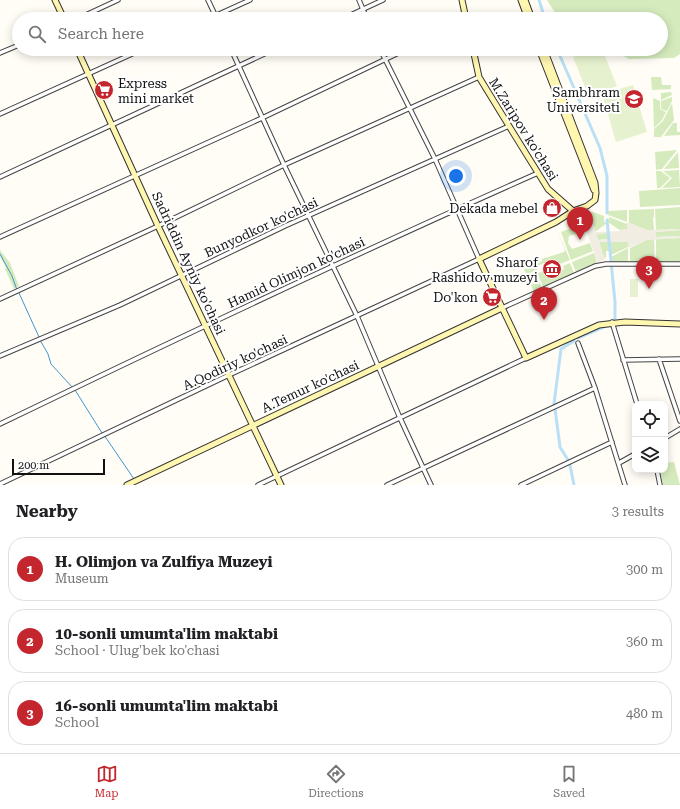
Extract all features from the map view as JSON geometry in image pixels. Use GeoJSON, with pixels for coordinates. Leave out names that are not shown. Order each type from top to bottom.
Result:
{"type":"FeatureCollection","features":[{"type":"Feature","properties":{"kind":"street"},"geometry":{"type":"LineString","coordinates":[[55,0],[61,12]]}},
{"type":"Feature","properties":{"kind":"street"},"geometry":{"type":"LineString","coordinates":[[92,12],[118,0]]}},
{"type":"Feature","properties":{"kind":"street"},"geometry":{"type":"LineString","coordinates":[[208,0],[214,12]]}},
{"type":"Feature","properties":{"kind":"street"},"geometry":{"type":"LineString","coordinates":[[226,12],[250,0]]}},
{"type":"Feature","properties":{"kind":"street"},"geometry":{"type":"LineString","coordinates":[[359,0],[364,12]]}},
{"type":"Feature","properties":{"kind":"street"},"geometry":{"type":"LineString","coordinates":[[357,12],[384,0]]}},
{"type":"Feature","properties":{"kind":"street"},"geometry":{"type":"LineString","coordinates":[[462,0],[465,12]]}},
{"type":"Feature","properties":{"kind":"street"},"geometry":{"type":"LineString","coordinates":[[521,0],[525,12]]}},
{"type":"Feature","properties":{"kind":"street"},"geometry":{"type":"LineString","coordinates":[[525,0],[529,12]]}},
{"type":"Feature","properties":{"kind":"street"},"geometry":{"type":"LineString","coordinates":[[0,53],[12,48]]}},
{"type":"Feature","properties":{"kind":"street","name":"Sadriddin Ayniy ko'chasi"},"geometry":{"type":"LineString","coordinates":[[80,56],[158,226],[206,324],[281,485]]}},
{"type":"Feature","properties":{"kind":"street"},"geometry":{"type":"LineString","coordinates":[[0,114],[128,56]]}},
{"type":"Feature","properties":{"kind":"street"},"geometry":{"type":"LineString","coordinates":[[234,56],[308,216],[357,316],[400,418],[431,485]]}},
{"type":"Feature","properties":{"kind":"street"},"geometry":{"type":"LineString","coordinates":[[0,178],[259,56]]}},
{"type":"Feature","properties":{"kind":"street"},"geometry":{"type":"LineString","coordinates":[[384,56],[435,159],[456,208],[526,358]]}},
{"type":"Feature","properties":{"kind":"street"},"geometry":{"type":"LineString","coordinates":[[0,237],[262,118],[392,56]]}},
{"type":"Feature","properties":{"kind":"street","name":"M.Zaripov ko'chasi"},"geometry":{"type":"LineString","coordinates":[[474,56],[479,77],[548,189],[573,212]]}},
{"type":"Feature","properties":{"kind":"street"},"geometry":{"type":"LineString","coordinates":[[542,56],[596,193]]}},
{"type":"Feature","properties":{"kind":"street"},"geometry":{"type":"LineString","coordinates":[[479,258],[556,222],[587,206],[595,200],[595,183],[547,56]]}},
{"type":"Feature","properties":{"kind":"street"},"geometry":{"type":"LineString","coordinates":[[0,299],[158,226],[284,165],[479,77]]}},
{"type":"Feature","properties":{"kind":"street","name":"Bunyodkor ko'chasi"},"geometry":{"type":"LineString","coordinates":[[0,356],[120,305],[308,216],[509,126]]}},
{"type":"Feature","properties":{"kind":"street","name":"Hamid Olimjon ko'chasi"},"geometry":{"type":"LineString","coordinates":[[0,424],[206,324],[456,208],[538,172]]}},
{"type":"Feature","properties":{"kind":"street","name":"A.Qodiriy ko'chasi"},"geometry":{"type":"LineString","coordinates":[[0,484],[479,258]]}},
{"type":"Feature","properties":{"kind":"street"},"geometry":{"type":"LineString","coordinates":[[502,308],[595,266],[606,264],[680,264]]}},
{"type":"Feature","properties":{"kind":"street","name":"A.Temur ko'chasi"},"geometry":{"type":"LineString","coordinates":[[127,485],[138,482],[252,425],[502,308]]}},
{"type":"Feature","properties":{"kind":"street"},"geometry":{"type":"LineString","coordinates":[[612,322],[637,401]]}},
{"type":"Feature","properties":{"kind":"street"},"geometry":{"type":"LineString","coordinates":[[258,485],[599,325],[612,322],[680,324]]}},
{"type":"Feature","properties":{"kind":"street"},"geometry":{"type":"LineString","coordinates":[[578,344],[595,388],[625,485]]}},
{"type":"Feature","properties":{"kind":"street"},"geometry":{"type":"LineString","coordinates":[[659,359],[680,420]]}},
{"type":"Feature","properties":{"kind":"street"},"geometry":{"type":"LineString","coordinates":[[623,360],[680,359]]}},
{"type":"Feature","properties":{"kind":"street"},"geometry":{"type":"LineString","coordinates":[[387,485],[595,388]]}},
{"type":"Feature","properties":{"kind":"street"},"geometry":{"type":"LineString","coordinates":[[667,437],[680,430]]}},
{"type":"Feature","properties":{"kind":"street"},"geometry":{"type":"LineString","coordinates":[[521,485],[612,442]]}},
{"type":"Feature","properties":{"kind":"street"},"geometry":{"type":"LineString","coordinates":[[619,463],[632,456]]}},
{"type":"Feature","properties":{"kind":"street"},"geometry":{"type":"LineString","coordinates":[[657,473],[660,485]]}},
{"type":"Feature","properties":{"kind":"green space"},"geometry":{"type":"Polygon","coordinates":[[[547,0],[680,0],[680,54],[674,58],[629,59],[624,56],[668,56],[668,12],[555,12],[547,0]]]}},
{"type":"Feature","properties":{"kind":"green space"},"geometry":{"type":"Polygon","coordinates":[[[605,56],[617,86],[589,97],[573,57],[605,56]]]}},
{"type":"Feature","properties":{"kind":"green space"},"geometry":{"type":"Polygon","coordinates":[[[651,77],[661,77],[662,85],[671,85],[671,89],[652,90],[651,77]]]}},
{"type":"Feature","properties":{"kind":"green space"},"geometry":{"type":"Polygon","coordinates":[[[633,85],[647,132],[616,142],[602,94],[633,85]]]}},
{"type":"Feature","properties":{"kind":"green space"},"geometry":{"type":"Polygon","coordinates":[[[671,92],[672,95],[661,100],[661,93],[671,92]]]}},
{"type":"Feature","properties":{"kind":"green space"},"geometry":{"type":"Polygon","coordinates":[[[672,97],[672,101],[667,111],[661,109],[661,101],[672,97]]]}},
{"type":"Feature","properties":{"kind":"green space"},"geometry":{"type":"Polygon","coordinates":[[[653,98],[660,101],[660,109],[666,112],[662,120],[654,128],[653,98]]]}},
{"type":"Feature","properties":{"kind":"green space"},"geometry":{"type":"Polygon","coordinates":[[[672,103],[674,120],[661,137],[654,137],[654,129],[663,121],[672,103]]]}},
{"type":"Feature","properties":{"kind":"green space"},"geometry":{"type":"Polygon","coordinates":[[[673,123],[677,123],[677,132],[680,132],[680,135],[664,136],[673,123]]]}},
{"type":"Feature","properties":{"kind":"green space"},"geometry":{"type":"Polygon","coordinates":[[[677,150],[662,169],[656,170],[655,152],[677,150]]]}},
{"type":"Feature","properties":{"kind":"green space"},"geometry":{"type":"Polygon","coordinates":[[[678,152],[679,168],[664,169],[678,152]]]}},
{"type":"Feature","properties":{"kind":"green space"},"geometry":{"type":"Polygon","coordinates":[[[679,170],[680,187],[662,188],[672,178],[663,171],[679,170]]]}},
{"type":"Feature","properties":{"kind":"green space"},"geometry":{"type":"Polygon","coordinates":[[[656,171],[661,171],[670,178],[660,188],[657,188],[656,171]]]}},
{"type":"Feature","properties":{"kind":"green space"},"geometry":{"type":"Polygon","coordinates":[[[680,188],[680,205],[640,207],[639,191],[680,188]]]}},
{"type":"Feature","properties":{"kind":"green space"},"geometry":{"type":"Polygon","coordinates":[[[680,207],[680,229],[656,230],[655,209],[680,207]]]}},
{"type":"Feature","properties":{"kind":"green space"},"geometry":{"type":"Polygon","coordinates":[[[654,209],[654,230],[647,230],[629,223],[629,210],[654,209]]]}},
{"type":"Feature","properties":{"kind":"green space"},"geometry":{"type":"Polygon","coordinates":[[[627,210],[627,222],[608,215],[608,211],[627,210]]]}},
{"type":"Feature","properties":{"kind":"green space"},"geometry":{"type":"Polygon","coordinates":[[[582,212],[587,212],[592,226],[587,227],[582,212]]]}},
{"type":"Feature","properties":{"kind":"green space"},"geometry":{"type":"Polygon","coordinates":[[[589,212],[604,216],[604,222],[607,223],[595,232],[589,212]]]}},
{"type":"Feature","properties":{"kind":"green space"},"geometry":{"type":"Polygon","coordinates":[[[609,217],[627,224],[627,229],[621,231],[608,222],[609,217]]]}},
{"type":"Feature","properties":{"kind":"green space"},"geometry":{"type":"Polygon","coordinates":[[[583,224],[586,231],[569,236],[568,243],[572,249],[590,243],[593,251],[571,260],[561,232],[583,224]]]}},
{"type":"Feature","properties":{"kind":"green space"},"geometry":{"type":"Polygon","coordinates":[[[556,228],[570,260],[546,267],[544,263],[538,266],[538,269],[530,273],[531,276],[536,274],[542,288],[534,292],[524,269],[542,261],[542,259],[564,252],[565,250],[556,228]]]}},
{"type":"Feature","properties":{"kind":"green space"},"geometry":{"type":"Polygon","coordinates":[[[680,230],[680,236],[656,237],[656,232],[680,230]]]}},
{"type":"Feature","properties":{"kind":"green space"},"geometry":{"type":"Polygon","coordinates":[[[607,233],[608,239],[598,240],[596,234],[607,233]]]}},
{"type":"Feature","properties":{"kind":"green space"},"geometry":{"type":"Polygon","coordinates":[[[680,238],[680,261],[656,262],[656,239],[680,238]]]}},
{"type":"Feature","properties":{"kind":"green space"},"geometry":{"type":"Polygon","coordinates":[[[654,239],[655,262],[630,262],[630,248],[647,240],[654,239]]]}},
{"type":"Feature","properties":{"kind":"green space"},"geometry":{"type":"Polygon","coordinates":[[[608,241],[609,251],[606,251],[606,257],[604,258],[599,242],[608,241]]]}},
{"type":"Feature","properties":{"kind":"green space"},"geometry":{"type":"Polygon","coordinates":[[[609,241],[628,242],[628,247],[611,255],[609,241]]]}},
{"type":"Feature","properties":{"kind":"green space"},"geometry":{"type":"Polygon","coordinates":[[[628,248],[628,262],[612,263],[611,257],[628,248]]]}},
{"type":"Feature","properties":{"kind":"green space"},"geometry":{"type":"Polygon","coordinates":[[[0,250],[10,263],[19,286],[14,289],[5,269],[5,265],[1,259],[0,250]]]}},
{"type":"Feature","properties":{"kind":"green space"},"geometry":{"type":"Polygon","coordinates":[[[594,253],[597,262],[576,272],[572,262],[594,253]]]}},
{"type":"Feature","properties":{"kind":"green space"},"geometry":{"type":"Polygon","coordinates":[[[570,263],[574,273],[544,288],[537,273],[544,271],[547,276],[564,269],[563,266],[570,263]]]}},
{"type":"Feature","properties":{"kind":"green space"},"geometry":{"type":"Polygon","coordinates":[[[630,279],[638,279],[638,297],[630,297],[630,279]]]}},
{"type":"Feature","properties":{"kind":"green space"},"geometry":{"type":"Polygon","coordinates":[[[674,462],[680,485],[663,485],[661,473],[668,473],[668,463],[674,462]]]}},
{"type":"Feature","properties":{"kind":"shaded area"},"geometry":{"type":"Polygon","coordinates":[[[588,209],[596,232],[621,231],[622,229],[627,229],[627,222],[647,230],[680,229],[656,232],[656,237],[680,236],[680,238],[647,240],[628,248],[628,242],[599,242],[605,259],[598,263],[579,210],[588,209]],[[582,212],[587,227],[591,226],[587,212],[582,212]],[[607,233],[596,234],[598,240],[608,239],[607,233]]]}},
{"type":"Feature","properties":{"kind":"waterway"},"geometry":{"type":"LineString","coordinates":[[539,0],[543,12]]}},
{"type":"Feature","properties":{"kind":"waterway"},"geometry":{"type":"LineString","coordinates":[[560,56],[600,148],[607,176],[607,213]]}},
{"type":"Feature","properties":{"kind":"waterway"},"geometry":{"type":"LineString","coordinates":[[607,220],[615,302],[614,320]]}},
{"type":"Feature","properties":{"kind":"waterway"},"geometry":{"type":"LineString","coordinates":[[0,254],[12,276],[17,290]]}},
{"type":"Feature","properties":{"kind":"waterway"},"geometry":{"type":"LineString","coordinates":[[19,293],[39,337]]}},
{"type":"Feature","properties":{"kind":"waterway"},"geometry":{"type":"LineString","coordinates":[[578,338],[606,326]]}},
{"type":"Feature","properties":{"kind":"waterway"},"geometry":{"type":"LineString","coordinates":[[40,340],[48,354],[51,364],[73,388]]}},
{"type":"Feature","properties":{"kind":"waterway"},"geometry":{"type":"LineString","coordinates":[[554,404],[561,349],[574,341]]}},
{"type":"Feature","properties":{"kind":"waterway"},"geometry":{"type":"LineString","coordinates":[[75,390],[102,433]]}},
{"type":"Feature","properties":{"kind":"waterway"},"geometry":{"type":"LineString","coordinates":[[555,409],[560,447],[568,460]]}},
{"type":"Feature","properties":{"kind":"waterway"},"geometry":{"type":"LineString","coordinates":[[104,435],[134,479]]}},
{"type":"Feature","properties":{"kind":"waterway"},"geometry":{"type":"LineString","coordinates":[[570,465],[574,485]]}},
{"type":"Feature","properties":{"kind":"place","name":"Express mini market"},"geometry":{"type":"Point","coordinates":[104,90]}},
{"type":"Feature","properties":{"kind":"place","name":"Sambhram Universiteti"},"geometry":{"type":"Point","coordinates":[634,99]}},
{"type":"Feature","properties":{"kind":"place","name":"Dekada mebel"},"geometry":{"type":"Point","coordinates":[552,208]}},
{"type":"Feature","properties":{"kind":"place","name":"H. Olimjon va Zulfiya Muzeyi"},"geometry":{"type":"Point","coordinates":[580,240]}},
{"type":"Feature","properties":{"kind":"place","name":"Sharof Rashidov muzeyi"},"geometry":{"type":"Point","coordinates":[552,269]}},
{"type":"Feature","properties":{"kind":"place","name":"16-sonli umumta'lim maktabi"},"geometry":{"type":"Point","coordinates":[649,289]}},
{"type":"Feature","properties":{"kind":"place","name":"Do'kon"},"geometry":{"type":"Point","coordinates":[492,297]}},
{"type":"Feature","properties":{"kind":"place","name":"10-sonli umumta'lim maktabi"},"geometry":{"type":"Point","coordinates":[544,320]}}]}
